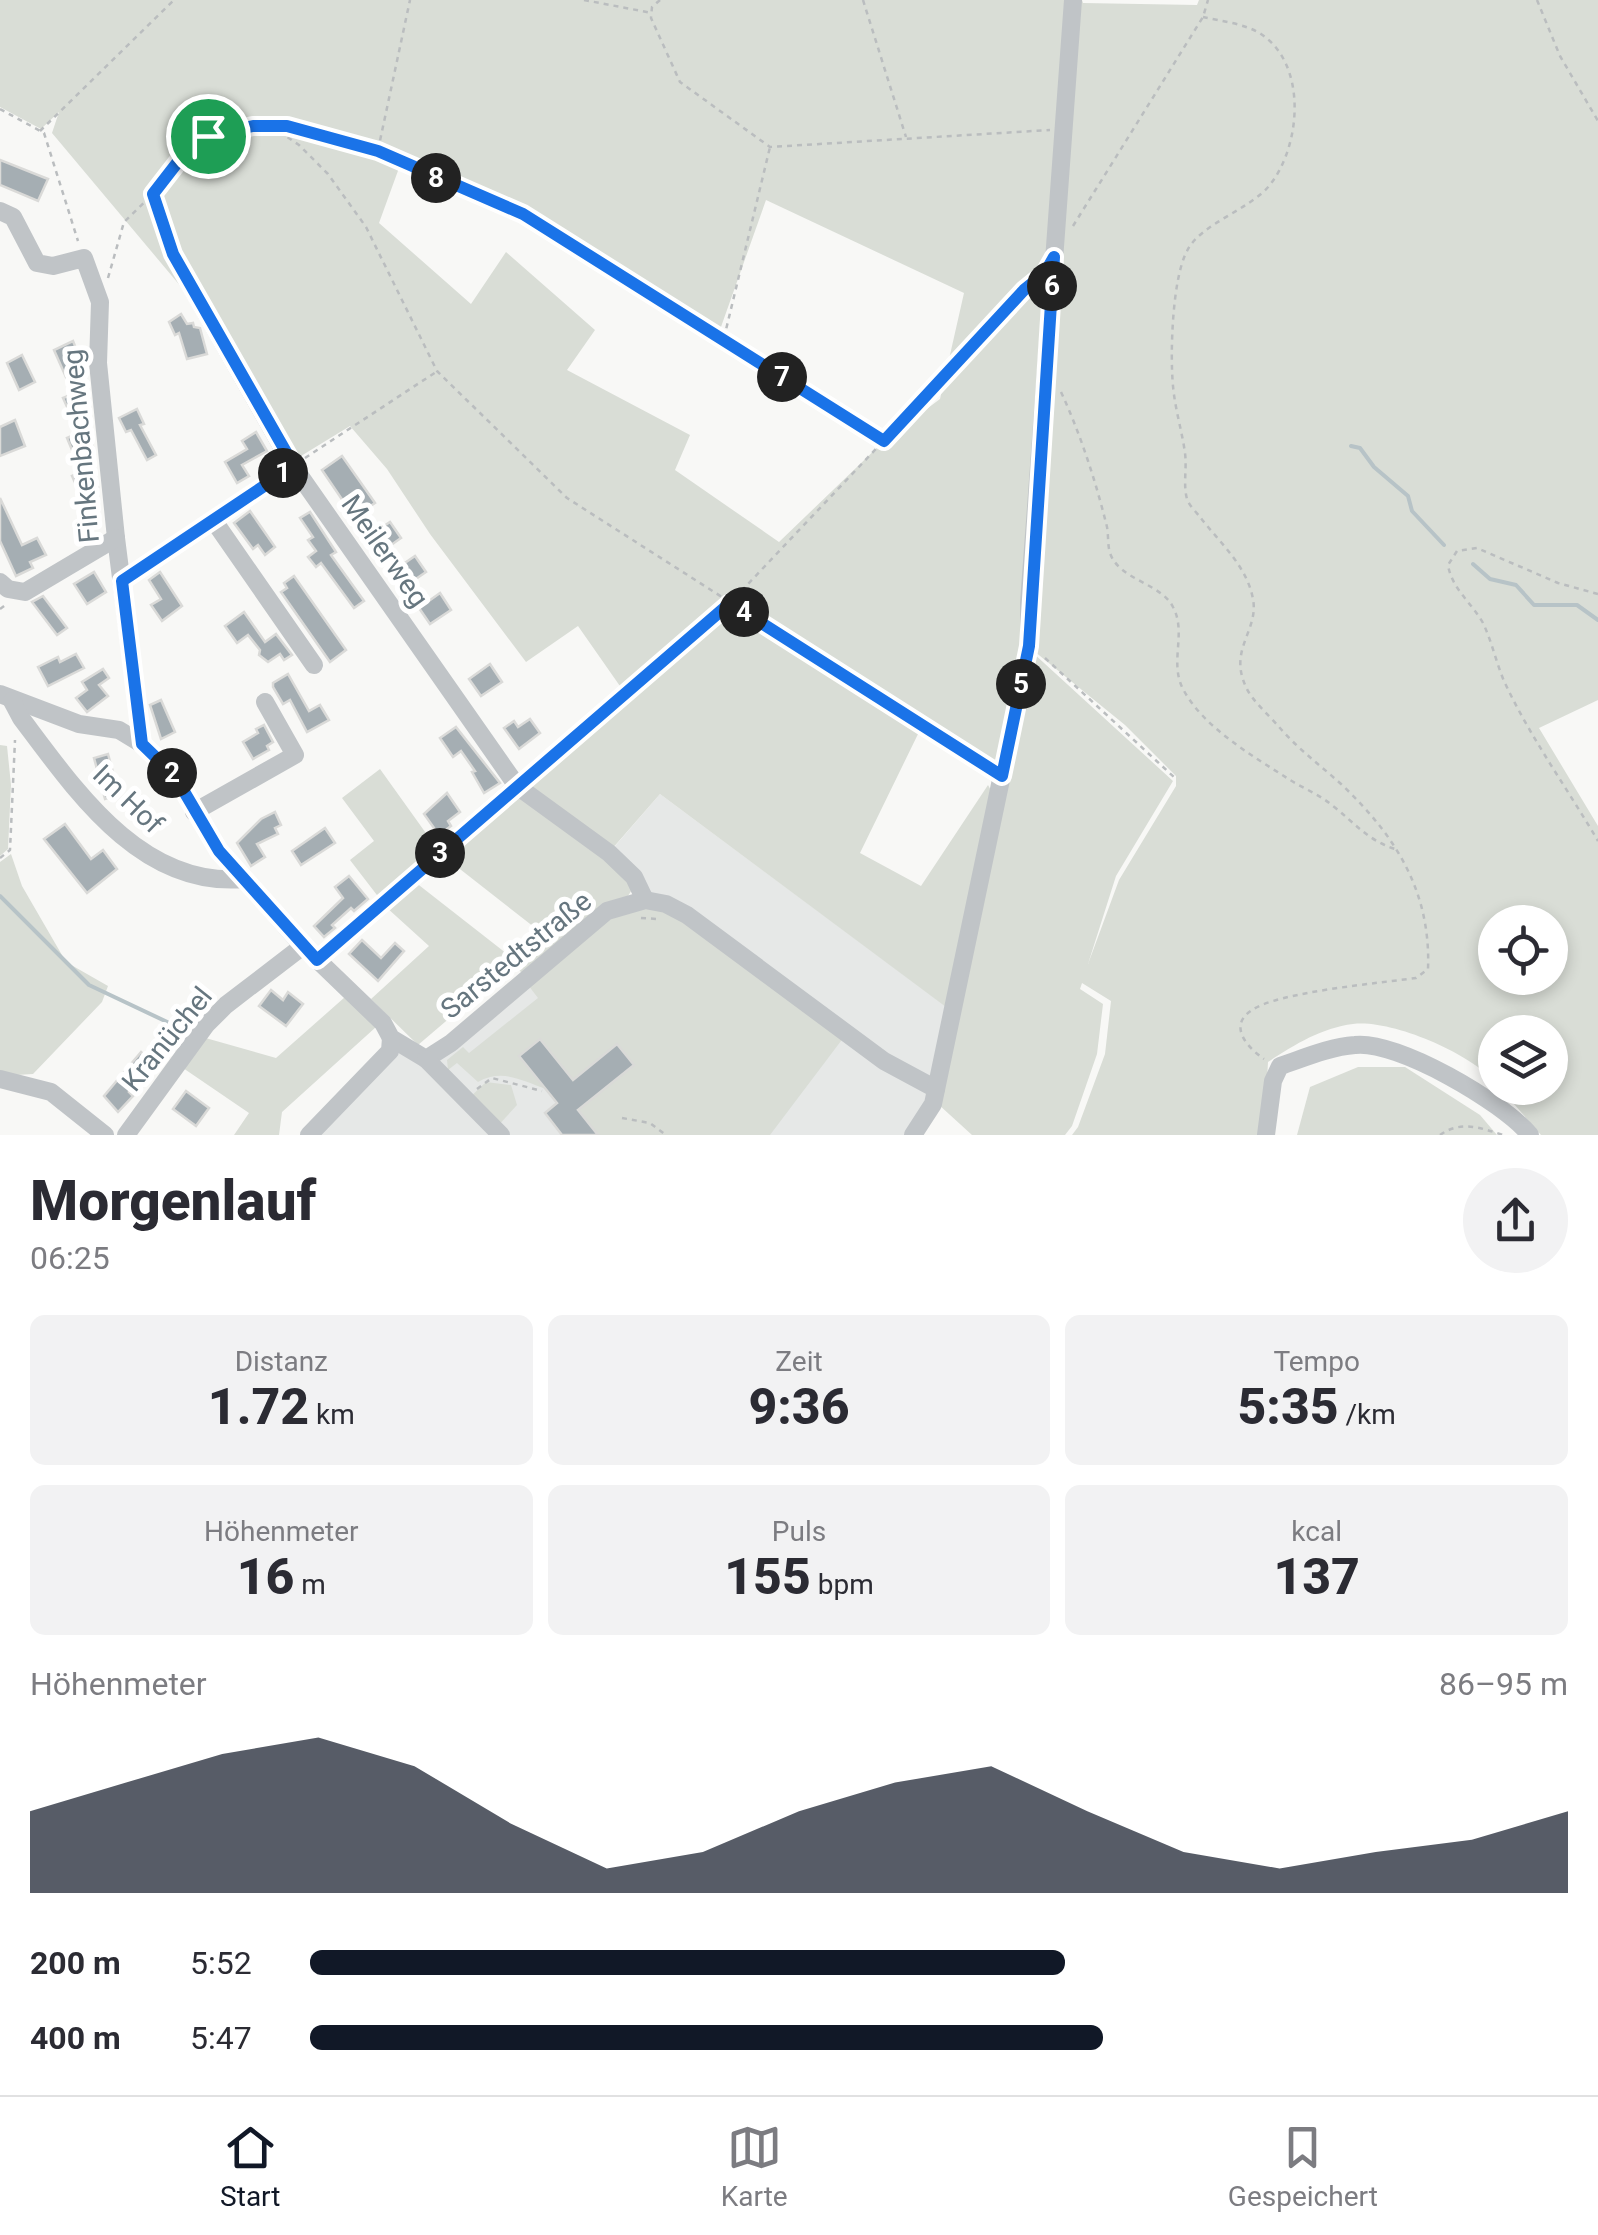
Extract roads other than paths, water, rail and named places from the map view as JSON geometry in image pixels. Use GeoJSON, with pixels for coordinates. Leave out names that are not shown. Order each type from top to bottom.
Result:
{"type":"FeatureCollection","features":[{"type":"Feature","properties":{"kind":"street"},"geometry":{"type":"LineString","coordinates":[[912,1135],[933,1104],[1029,644],[1072,0]]}},
{"type":"Feature","properties":{"kind":"street","name":"Finkenbachweg"},"geometry":{"type":"LineString","coordinates":[[0,211],[13,217],[37,262],[53,266],[84,258],[100,302],[98,363],[142,744]]}},
{"type":"Feature","properties":{"kind":"street","name":"Meilerweg"},"geometry":{"type":"LineString","coordinates":[[173,254],[294,466],[518,786],[634,877],[645,900]]}},
{"type":"Feature","properties":{"kind":"street"},"geometry":{"type":"LineString","coordinates":[[122,581],[294,466]]}},
{"type":"Feature","properties":{"kind":"street"},"geometry":{"type":"LineString","coordinates":[[214,521],[314,664]]}},
{"type":"Feature","properties":{"kind":"street"},"geometry":{"type":"LineString","coordinates":[[0,582],[8,589],[25,592],[116,538]]}},
{"type":"Feature","properties":{"kind":"street"},"geometry":{"type":"LineString","coordinates":[[194,812],[294,754],[265,702]]}},
{"type":"Feature","properties":{"kind":"street"},"geometry":{"type":"LineString","coordinates":[[11,704],[79,724],[118,730],[142,744],[175,776],[219,851],[303,946],[383,1022],[391,1038],[390,1051],[309,1135]]}},
{"type":"Feature","properties":{"kind":"street","name":"Im Hof"},"geometry":{"type":"LineString","coordinates":[[11,704],[91,808],[145,856],[216,882],[244,879]]}},
{"type":"Feature","properties":{"kind":"street"},"geometry":{"type":"LineString","coordinates":[[317,960],[518,786]]}},
{"type":"Feature","properties":{"kind":"street"},"geometry":{"type":"LineString","coordinates":[[645,900],[666,904],[686,915],[884,1061],[936,1089]]}},
{"type":"Feature","properties":{"kind":"street","name":"Sarstedtstraße"},"geometry":{"type":"LineString","coordinates":[[426,1059],[451,1043],[607,911],[645,900]]}},
{"type":"Feature","properties":{"kind":"street","name":"Kranüchel"},"geometry":{"type":"LineString","coordinates":[[126,1135],[206,1024],[303,946]]}},
{"type":"Feature","properties":{"kind":"street"},"geometry":{"type":"LineString","coordinates":[[391,1038],[426,1059],[501,1135]]}},
{"type":"Feature","properties":{"kind":"street"},"geometry":{"type":"LineString","coordinates":[[1266,1135],[1273,1082],[1280,1066],[1357,1044],[1381,1046],[1406,1055],[1482,1096],[1530,1135]]}},
{"type":"Feature","properties":{"kind":"street"},"geometry":{"type":"LineString","coordinates":[[0,1079],[51,1092],[105,1135]]}},
{"type":"Feature","properties":{"kind":"waterway"},"geometry":{"type":"LineString","coordinates":[[1351,446],[1360,448],[1374,467],[1408,496],[1412,511],[1444,545]]}},
{"type":"Feature","properties":{"kind":"waterway"},"geometry":{"type":"LineString","coordinates":[[1473,564],[1490,579],[1516,585],[1534,605],[1577,605],[1598,620]]}},
{"type":"Feature","properties":{"kind":"waterway"},"geometry":{"type":"LineString","coordinates":[[0,896],[89,985],[182,1029]]}}]}
